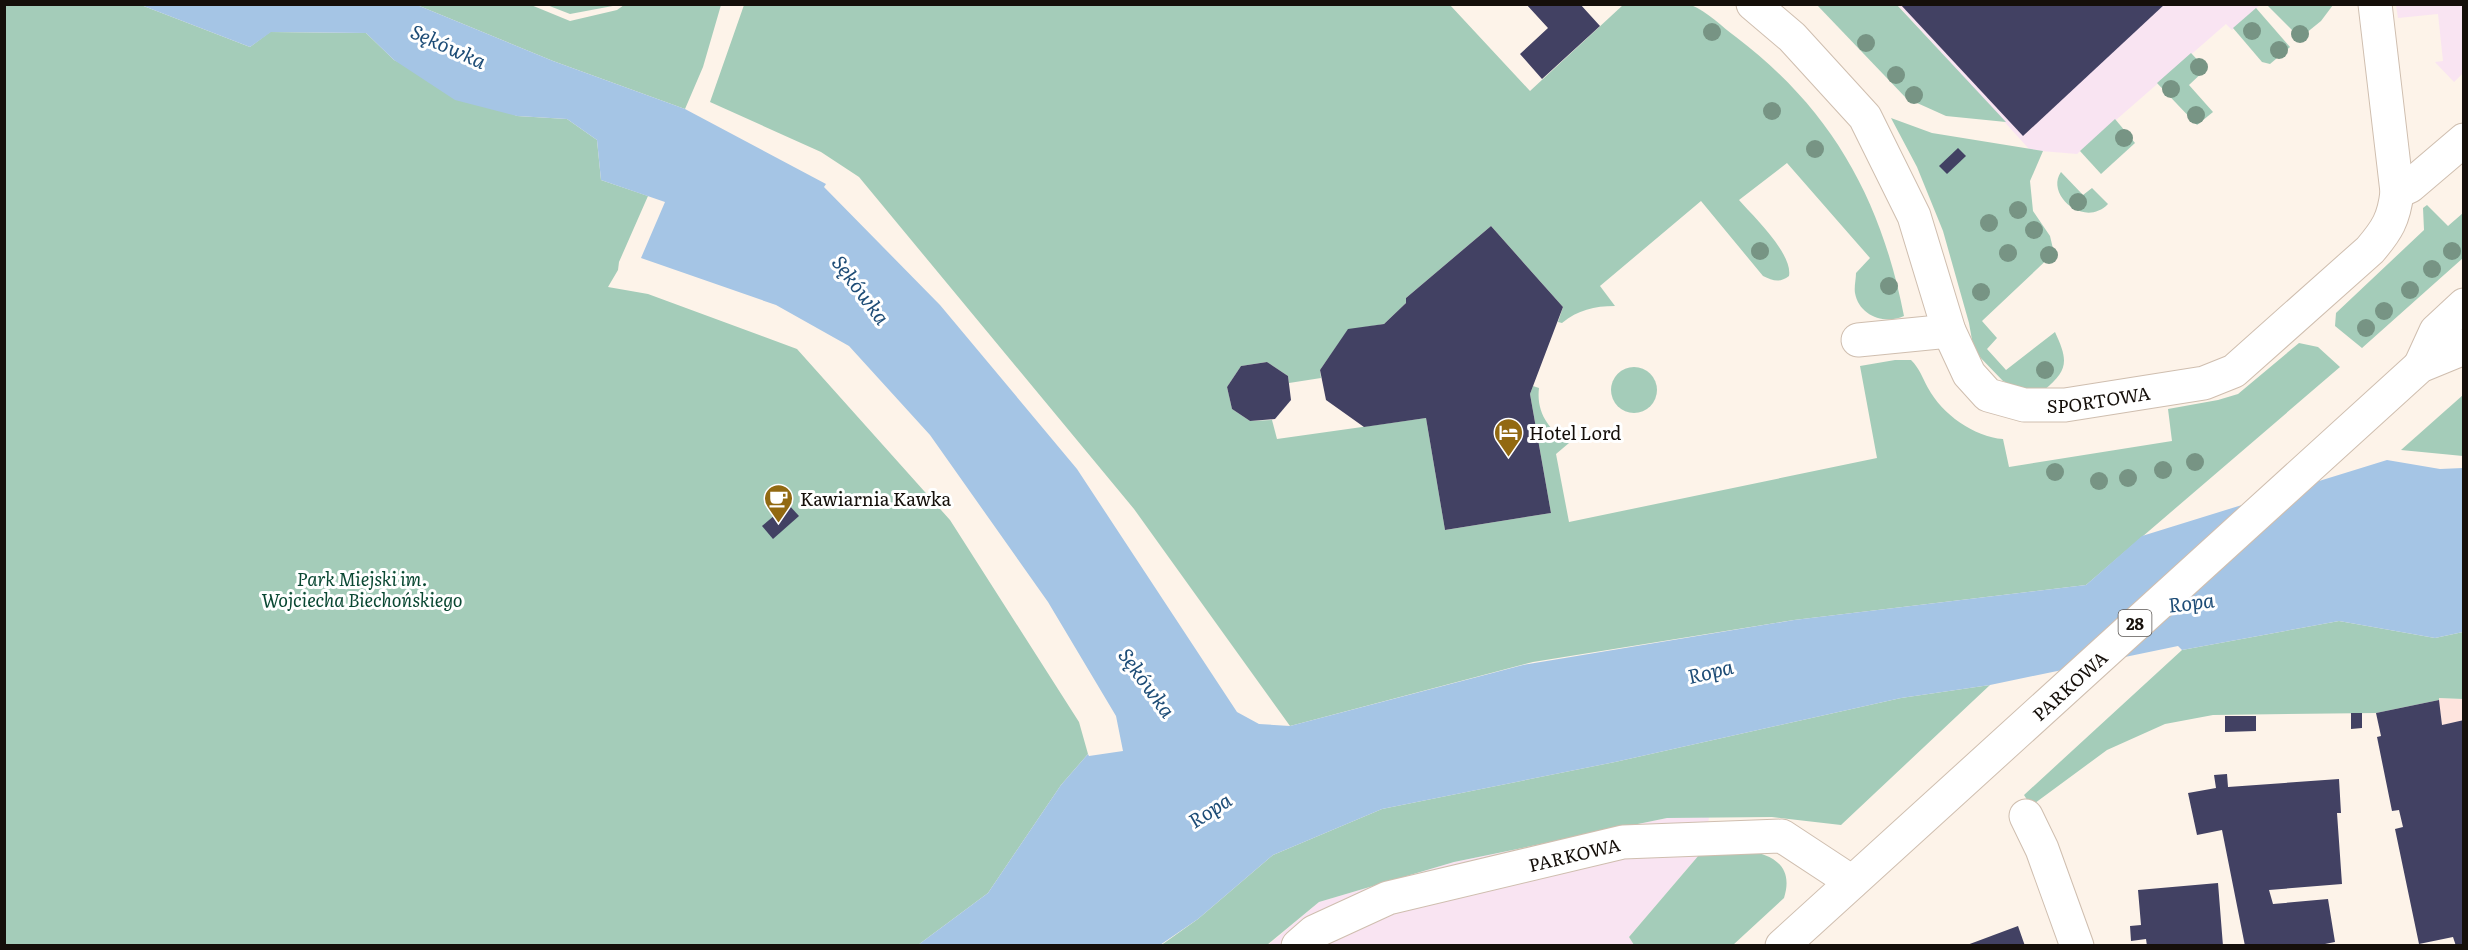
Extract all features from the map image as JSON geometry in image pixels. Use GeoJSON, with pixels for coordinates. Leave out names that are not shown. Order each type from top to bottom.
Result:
{"type":"FeatureCollection","features":[{"type":"Feature","properties":{"kind":"street","name":"SPORTOWA"},"geometry":{"type":"LineString","coordinates":[[1753,4],[1792,37],[1865,117],[1914,216],[1949,331],[1969,374],[1988,394],[2024,405],[2065,405],[2204,383],[2234,371],[2370,250],[2387,229],[2395,212],[2397,192],[2376,4]]}},
{"type":"Feature","properties":{"kind":"street"},"geometry":{"type":"LineString","coordinates":[[2397,192],[2410,186],[2463,140]]}},
{"type":"Feature","properties":{"kind":"street","name":"PARKOWA"},"geometry":{"type":"LineString","coordinates":[[2420,366],[2436,331],[2463,305]]}},
{"type":"Feature","properties":{"kind":"street"},"geometry":{"type":"LineString","coordinates":[[1858,340],[1949,331]]}},
{"type":"Feature","properties":{"kind":"street","name":"PARKOWA"},"geometry":{"type":"LineString","coordinates":[[1782,945],[2420,366],[2459,350],[2463,346]]}},
{"type":"Feature","properties":{"kind":"street"},"geometry":{"type":"LineString","coordinates":[[2026,816],[2043,849],[2077,945]]}},
{"type":"Feature","properties":{"kind":"street","name":"PARKOWA"},"geometry":{"type":"LineString","coordinates":[[1298,945],[1314,932],[1388,898],[1623,842],[1782,836],[1852,882]]}},
{"type":"Feature","properties":{"kind":"shaded area"},"geometry":{"type":"Polygon","coordinates":[[[1898,5],[2260,5],[2232,30],[2226,24],[2077,154],[2030,150],[1898,5]]]}},
{"type":"Feature","properties":{"kind":"shaded area"},"geometry":{"type":"Polygon","coordinates":[[[2396,5],[2463,5],[2463,73],[2454,82],[2435,62],[2443,61],[2438,14],[2398,18],[2396,5]]]}},
{"type":"Feature","properties":{"kind":"shaded area"},"geometry":{"type":"Polygon","coordinates":[[[2438,698],[2463,699],[2463,761],[2456,722],[2442,725],[2438,698]]]}},
{"type":"Feature","properties":{"kind":"shaded area"},"geometry":{"type":"Polygon","coordinates":[[[1709,817],[1705,848],[1629,937],[1634,945],[1267,946],[1319,902],[1454,862],[1667,818],[1709,817]]]}},
{"type":"Feature","properties":{"kind":"green space"},"geometry":{"type":"Polygon","coordinates":[[[1686,4],[1709,15],[1770,65],[1800,95],[1847,160],[1882,233],[1904,316],[1897,319],[1881,319],[1867,313],[1862,308],[1855,293],[1856,273],[1870,258],[1787,163],[1739,200],[1771,236],[1785,257],[1789,267],[1789,276],[1783,280],[1773,280],[1763,276],[1701,201],[1600,286],[1615,306],[1587,310],[1562,323],[1558,322],[1563,307],[1491,226],[1406,298],[1406,303],[1384,324],[1348,330],[1320,370],[1321,378],[1289,383],[1288,376],[1267,362],[1241,366],[1227,387],[1232,409],[1250,421],[1272,420],[1277,439],[1426,418],[1445,530],[1551,513],[1530,394],[1533,386],[1539,388],[1540,405],[1545,420],[1569,443],[1556,454],[1569,522],[1877,458],[1860,366],[1895,360],[1911,360],[1934,398],[1950,415],[1981,434],[2003,439],[2009,467],[2172,441],[2168,409],[2238,394],[2299,343],[2318,347],[2340,367],[2086,585],[1794,620],[1533,662],[1290,726],[1134,509],[859,177],[821,152],[710,102],[744,5],[1450,5],[1530,91],[1623,5],[1686,4]]]}},
{"type":"Feature","properties":{"kind":"green space","name":"Park Miejski im. Wojciecha Biechońskiego"},"geometry":{"type":"Polygon","coordinates":[[[5,5],[141,5],[250,47],[270,32],[366,33],[394,60],[517,116],[567,119],[597,140],[601,180],[648,196],[619,262],[618,270],[608,287],[648,294],[797,349],[950,520],[1079,722],[1088,754],[1061,785],[988,893],[918,945],[5,946],[5,5]]]}},
{"type":"Feature","properties":{"kind":"green space"},"geometry":{"type":"Polygon","coordinates":[[[417,5],[531,5],[570,21],[617,10],[624,5],[721,5],[703,67],[685,109],[553,61],[417,5]]]}},
{"type":"Feature","properties":{"kind":"green space"},"geometry":{"type":"Polygon","coordinates":[[[547,5],[618,5],[570,14],[547,5]]]}},
{"type":"Feature","properties":{"kind":"green space"},"geometry":{"type":"Polygon","coordinates":[[[1817,5],[1897,5],[2006,122],[1946,116],[1906,98],[1817,5]]]}},
{"type":"Feature","properties":{"kind":"green space"},"geometry":{"type":"Polygon","coordinates":[[[2267,5],[2333,5],[2321,21],[2300,38],[2267,5]]]}},
{"type":"Feature","properties":{"kind":"green space"},"geometry":{"type":"Polygon","coordinates":[[[2256,8],[2290,47],[2270,64],[2262,62],[2233,28],[2256,8]]]}},
{"type":"Feature","properties":{"kind":"green space"},"geometry":{"type":"Polygon","coordinates":[[[2191,53],[2206,69],[2189,85],[2213,112],[2197,125],[2157,83],[2191,53]]]}},
{"type":"Feature","properties":{"kind":"green space"},"geometry":{"type":"Polygon","coordinates":[[[1891,118],[1932,133],[2043,151],[2030,181],[2033,211],[2050,236],[2054,253],[1982,321],[1997,338],[1987,349],[2006,370],[2055,332],[2064,357],[2064,364],[2058,376],[2044,390],[2019,389],[2003,381],[1974,351],[1969,323],[1943,231],[1917,167],[1891,118]]]}},
{"type":"Feature","properties":{"kind":"green space"},"geometry":{"type":"Polygon","coordinates":[[[2115,119],[2135,143],[2101,174],[2080,151],[2115,119]]]}},
{"type":"Feature","properties":{"kind":"green space"},"geometry":{"type":"Polygon","coordinates":[[[2061,172],[2083,195],[2092,188],[2108,204],[2098,211],[2088,213],[2070,206],[2058,190],[2057,181],[2061,172]]]}},
{"type":"Feature","properties":{"kind":"green space"},"geometry":{"type":"Polygon","coordinates":[[[2427,205],[2448,226],[2463,213],[2463,258],[2362,348],[2335,326],[2336,313],[2424,230],[2423,208],[2427,205]]]}},
{"type":"Feature","properties":{"kind":"green space"},"geometry":{"type":"Polygon","coordinates":[[[1634,367],[1650,374],[1657,390],[1650,406],[1634,413],[1618,406],[1611,390],[1618,374],[1634,367]]]}},
{"type":"Feature","properties":{"kind":"green space"},"geometry":{"type":"Polygon","coordinates":[[[2463,395],[2463,456],[2401,450],[2463,395]]]}},
{"type":"Feature","properties":{"kind":"green space"},"geometry":{"type":"Polygon","coordinates":[[[2339,621],[2435,638],[2463,632],[2463,699],[2439,698],[2439,700],[2376,713],[2213,715],[2165,724],[2107,750],[2031,806],[2024,795],[2182,650],[2339,621]]]}},
{"type":"Feature","properties":{"kind":"green space"},"geometry":{"type":"Polygon","coordinates":[[[1990,685],[1841,825],[1772,817],[1667,818],[1454,862],[1319,902],[1267,945],[1160,946],[1198,919],[1273,855],[1382,809],[1615,762],[1901,698],[1990,685]]]}},
{"type":"Feature","properties":{"kind":"green space"},"geometry":{"type":"Polygon","coordinates":[[[1705,848],[1748,851],[1763,854],[1774,860],[1783,869],[1787,881],[1784,898],[1733,945],[1634,945],[1629,937],[1705,848]]]}},
{"type":"Feature","properties":{"kind":"water"},"geometry":{"type":"Polygon","coordinates":[[[141,5],[417,5],[553,61],[685,109],[826,184],[824,187],[940,305],[1077,469],[1237,712],[1259,724],[1290,726],[1523,665],[1794,620],[2086,585],[2142,536],[2387,460],[2440,469],[2463,468],[2463,632],[2435,638],[2339,621],[2182,650],[2178,646],[1990,685],[1901,698],[1615,762],[1382,809],[1273,855],[1198,919],[1160,945],[918,945],[988,893],[1061,785],[1088,754],[1089,756],[1123,751],[1116,716],[1048,602],[930,435],[849,346],[776,305],[641,258],[665,202],[601,180],[597,140],[567,119],[517,116],[455,100],[394,60],[366,33],[271,32],[250,47],[141,5]]]}},
{"type":"Feature","properties":{"kind":"building"},"geometry":{"type":"Polygon","coordinates":[[[1526,4],[1580,4],[1600,26],[1542,79],[1520,54],[1548,28],[1526,4]]]}},
{"type":"Feature","properties":{"kind":"building"},"geometry":{"type":"Polygon","coordinates":[[[1900,4],[2165,4],[2023,136],[1900,4]]]}},
{"type":"Feature","properties":{"kind":"building"},"geometry":{"type":"Polygon","coordinates":[[[1958,148],[1966,156],[1947,174],[1939,166],[1958,148]]]}},
{"type":"Feature","properties":{"kind":"building"},"geometry":{"type":"Polygon","coordinates":[[[1491,226],[1563,307],[1530,394],[1551,513],[1445,530],[1426,418],[1364,427],[1326,400],[1320,370],[1348,329],[1384,324],[1406,303],[1406,298],[1491,226]]]}},
{"type":"Feature","properties":{"kind":"building"},"geometry":{"type":"Polygon","coordinates":[[[1267,362],[1288,376],[1291,400],[1275,419],[1250,421],[1232,409],[1227,387],[1241,366],[1267,362]]]}},
{"type":"Feature","properties":{"kind":"building"},"geometry":{"type":"Polygon","coordinates":[[[788,504],[799,516],[773,539],[762,526],[788,504]]]}},
{"type":"Feature","properties":{"kind":"building"},"geometry":{"type":"Polygon","coordinates":[[[2439,700],[2442,725],[2464,720],[2464,944],[2456,946],[2453,937],[2419,944],[2395,829],[2403,827],[2399,810],[2392,811],[2377,737],[2381,736],[2376,713],[2439,700]]]}},
{"type":"Feature","properties":{"kind":"building"},"geometry":{"type":"Polygon","coordinates":[[[2351,713],[2362,713],[2362,728],[2351,729],[2351,713]]]}},
{"type":"Feature","properties":{"kind":"building"},"geometry":{"type":"Polygon","coordinates":[[[2225,716],[2256,716],[2256,731],[2225,732],[2225,716]]]}},
{"type":"Feature","properties":{"kind":"building"},"geometry":{"type":"Polygon","coordinates":[[[2227,774],[2228,787],[2339,779],[2341,813],[2337,813],[2342,884],[2269,890],[2273,904],[2328,899],[2335,942],[2315,946],[2245,946],[2222,830],[2197,835],[2188,793],[2216,788],[2214,775],[2227,774]]]}},
{"type":"Feature","properties":{"kind":"building"},"geometry":{"type":"Polygon","coordinates":[[[2218,883],[2223,946],[2147,946],[2146,939],[2131,941],[2130,926],[2141,925],[2138,890],[2218,883]]]}},
{"type":"Feature","properties":{"kind":"building"},"geometry":{"type":"Polygon","coordinates":[[[2018,926],[2025,946],[1967,946],[1967,945],[2018,926]]]}},
{"type":"Feature","properties":{"kind":"place","name":"Hotel Lord"},"geometry":{"type":"Point","coordinates":[1508,458]}},
{"type":"Feature","properties":{"kind":"place","name":"Kawiarnia Kawka"},"geometry":{"type":"Point","coordinates":[779,524]}},
{"type":"Feature","properties":{"kind":"water label","name":"Sękówka"},"geometry":{"type":"Point","coordinates":[449,45]}},
{"type":"Feature","properties":{"kind":"water label","name":"Sękówka"},"geometry":{"type":"Point","coordinates":[862,289]}},
{"type":"Feature","properties":{"kind":"water label","name":"Ropa"},"geometry":{"type":"Point","coordinates":[2191,601]}},
{"type":"Feature","properties":{"kind":"water label","name":"Ropa"},"geometry":{"type":"Point","coordinates":[1710,670]}},
{"type":"Feature","properties":{"kind":"water label","name":"Sękówka"},"geometry":{"type":"Point","coordinates":[1148,682]}},
{"type":"Feature","properties":{"kind":"water label","name":"Ropa"},"geometry":{"type":"Point","coordinates":[1209,809]}}]}
